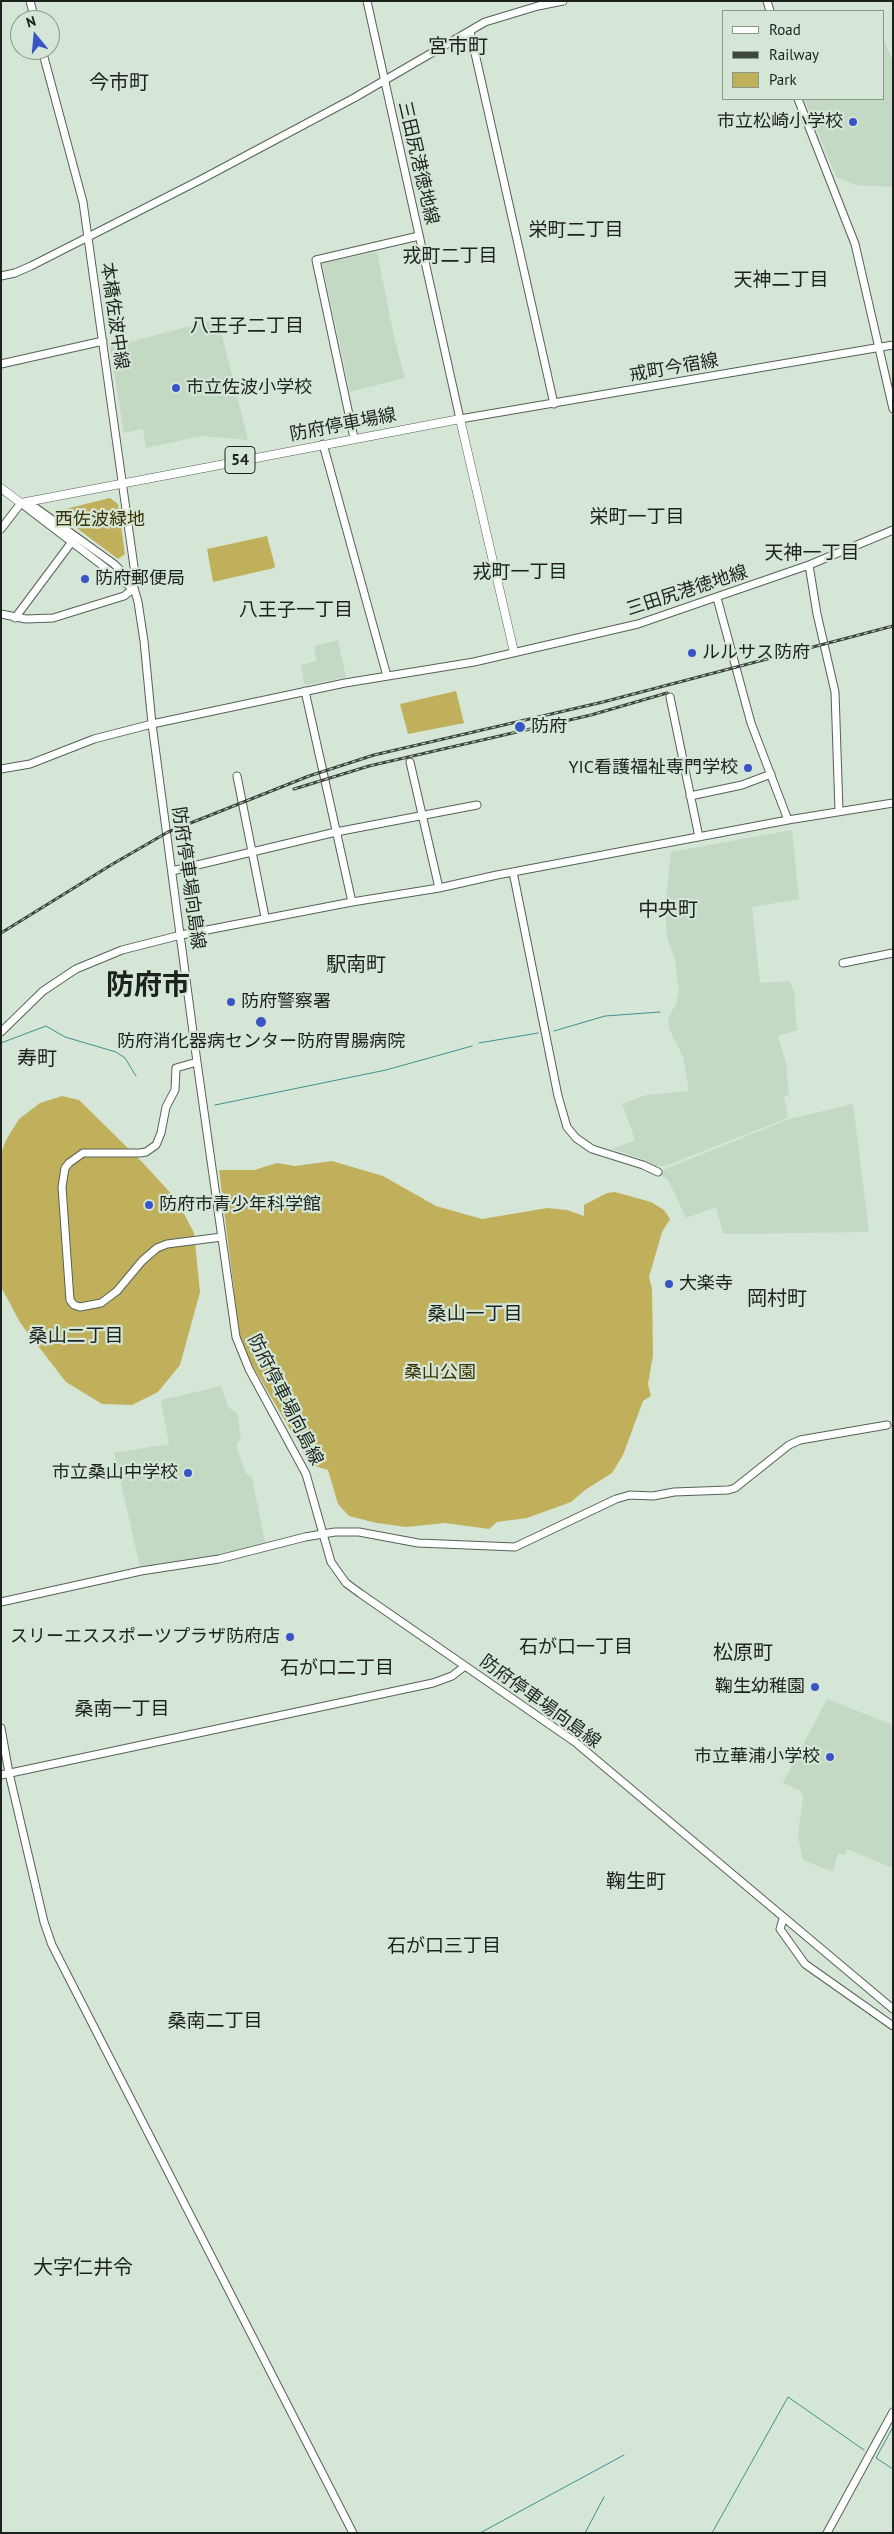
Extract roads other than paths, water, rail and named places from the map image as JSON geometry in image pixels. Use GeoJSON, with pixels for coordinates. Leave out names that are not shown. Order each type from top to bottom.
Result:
{"type":"FeatureCollection","features":[{"type":"Feature","properties":{"kind":"main road","name":"防府停車場線"},"geometry":{"type":"LineString","coordinates":[[21,503],[122,482],[460,419]]}},
{"type":"Feature","properties":{"kind":"main road"},"geometry":{"type":"LineString","coordinates":[[460,419],[514,652]]}},
{"type":"Feature","properties":{"kind":"main road"},"geometry":{"type":"LineString","coordinates":[[1,488],[21,503]]}},
{"type":"Feature","properties":{"kind":"street","name":"三田尻港徳地線"},"geometry":{"type":"LineString","coordinates":[[367,1],[460,419]]}},
{"type":"Feature","properties":{"kind":"street"},"geometry":{"type":"LineString","coordinates":[[1,276],[23,270],[202,178],[384,81],[470,30],[500,16],[563,1]]}},
{"type":"Feature","properties":{"kind":"street"},"geometry":{"type":"LineString","coordinates":[[470,30],[554,404]]}},
{"type":"Feature","properties":{"kind":"street","name":"本橋佐波中線"},"geometry":{"type":"LineString","coordinates":[[45,60],[83,202],[136,581],[133,589]]}},
{"type":"Feature","properties":{"kind":"street"},"geometry":{"type":"LineString","coordinates":[[798,100],[855,244],[893,409]]}},
{"type":"Feature","properties":{"kind":"street"},"geometry":{"type":"LineString","coordinates":[[354,438],[316,260],[418,236]]}},
{"type":"Feature","properties":{"kind":"street"},"geometry":{"type":"LineString","coordinates":[[1,364],[103,341]]}},
{"type":"Feature","properties":{"kind":"street","name":"戒町今宿線"},"geometry":{"type":"LineString","coordinates":[[460,419],[893,345]]}},
{"type":"Feature","properties":{"kind":"street"},"geometry":{"type":"LineString","coordinates":[[323,444],[387,676]]}},
{"type":"Feature","properties":{"kind":"street"},"geometry":{"type":"LineString","coordinates":[[1,528],[21,503]]}},
{"type":"Feature","properties":{"kind":"street"},"geometry":{"type":"LineString","coordinates":[[21,503],[133,589]]}},
{"type":"Feature","properties":{"kind":"street"},"geometry":{"type":"LineString","coordinates":[[21,503],[36,508],[114,564],[132,580],[133,589]]}},
{"type":"Feature","properties":{"kind":"street","name":"三田尻港徳地線"},"geometry":{"type":"LineString","coordinates":[[514,652],[638,624],[809,565],[893,530]]}},
{"type":"Feature","properties":{"kind":"street"},"geometry":{"type":"LineString","coordinates":[[15,618],[71,542]]}},
{"type":"Feature","properties":{"kind":"street"},"geometry":{"type":"LineString","coordinates":[[809,565],[817,614],[835,692],[840,811]]}},
{"type":"Feature","properties":{"kind":"street"},"geometry":{"type":"LineString","coordinates":[[1,614],[15,618],[39,620],[53,618],[124,596],[133,589]]}},
{"type":"Feature","properties":{"kind":"street","name":"防府停車場向島線"},"geometry":{"type":"LineString","coordinates":[[133,589],[141,618],[152,724],[236,1337],[241,1355],[306,1474],[314,1495],[322,1534],[332,1562],[346,1583],[574,1742],[783,1919],[893,2009]]}},
{"type":"Feature","properties":{"kind":"street"},"geometry":{"type":"LineString","coordinates":[[717,598],[751,723],[788,820]]}},
{"type":"Feature","properties":{"kind":"street"},"geometry":{"type":"LineString","coordinates":[[1,769],[30,764],[94,739],[152,724],[387,676],[474,662],[514,652]]}},
{"type":"Feature","properties":{"kind":"street"},"geometry":{"type":"LineString","coordinates":[[305,692],[352,902]]}},
{"type":"Feature","properties":{"kind":"street"},"geometry":{"type":"LineString","coordinates":[[670,697],[699,837]]}},
{"type":"Feature","properties":{"kind":"street"},"geometry":{"type":"LineString","coordinates":[[410,762],[439,888]]}},
{"type":"Feature","properties":{"kind":"street"},"geometry":{"type":"LineString","coordinates":[[690,796],[742,785],[770,774]]}},
{"type":"Feature","properties":{"kind":"street"},"geometry":{"type":"LineString","coordinates":[[237,776],[265,917]]}},
{"type":"Feature","properties":{"kind":"street"},"geometry":{"type":"LineString","coordinates":[[1,1032],[43,992],[76,969],[122,950],[265,917],[439,888],[513,872],[788,820],[893,803]]}},
{"type":"Feature","properties":{"kind":"street"},"geometry":{"type":"LineString","coordinates":[[172,871],[336,832],[477,805]]}},
{"type":"Feature","properties":{"kind":"street"},"geometry":{"type":"LineString","coordinates":[[513,872],[558,1096],[568,1126],[576,1138],[592,1149],[643,1165],[658,1172]]}},
{"type":"Feature","properties":{"kind":"street"},"geometry":{"type":"LineString","coordinates":[[843,963],[893,953]]}},
{"type":"Feature","properties":{"kind":"street"},"geometry":{"type":"LineString","coordinates":[[197,1062],[176,1068],[175,1090],[166,1108],[160,1140],[152,1149],[140,1153],[83,1154],[75,1157],[65,1168],[62,1187],[70,1300],[74,1305],[80,1307],[101,1302],[117,1291],[142,1261],[157,1248],[167,1244],[222,1237]]}},
{"type":"Feature","properties":{"kind":"street"},"geometry":{"type":"LineString","coordinates":[[1,1602],[141,1571],[219,1559],[322,1534],[359,1532],[418,1543],[515,1547],[616,1499],[630,1495],[653,1496],[674,1492],[728,1490],[735,1488],[789,1445],[800,1440],[887,1425]]}},
{"type":"Feature","properties":{"kind":"street"},"geometry":{"type":"LineString","coordinates":[[1,1775],[433,1683],[452,1676],[465,1666]]}},
{"type":"Feature","properties":{"kind":"street"},"geometry":{"type":"LineString","coordinates":[[1,1728],[9,1773],[44,1922],[52,1945],[354,2533]]}},
{"type":"Feature","properties":{"kind":"street"},"geometry":{"type":"LineString","coordinates":[[783,1919],[780,1930],[805,1964],[893,2026]]}},
{"type":"Feature","properties":{"kind":"street"},"geometry":{"type":"LineString","coordinates":[[827,2533],[893,2412]]}},
{"type":"Feature","properties":{"kind":"waterway"},"geometry":{"type":"LineString","coordinates":[[554,1031],[605,1016],[660,1012]]}},
{"type":"Feature","properties":{"kind":"waterway"},"geometry":{"type":"LineString","coordinates":[[1,1043],[46,1026],[65,1037],[116,1052],[125,1058],[136,1076]]}},
{"type":"Feature","properties":{"kind":"waterway"},"geometry":{"type":"LineString","coordinates":[[479,1043],[538,1033]]}},
{"type":"Feature","properties":{"kind":"waterway"},"geometry":{"type":"LineString","coordinates":[[215,1105],[386,1070],[472,1046]]}},
{"type":"Feature","properties":{"kind":"waterway"},"geometry":{"type":"LineString","coordinates":[[712,2533],[788,2397],[864,2450]]}},
{"type":"Feature","properties":{"kind":"waterway"},"geometry":{"type":"LineString","coordinates":[[893,2427],[876,2458],[893,2469]]}},
{"type":"Feature","properties":{"kind":"waterway"},"geometry":{"type":"LineString","coordinates":[[480,2533],[624,2455]]}},
{"type":"Feature","properties":{"kind":"waterway"},"geometry":{"type":"LineString","coordinates":[[585,2533],[604,2497]]}},
{"type":"Feature","properties":{"kind":"railway"},"geometry":{"type":"LineString","coordinates":[[1,933],[168,832],[309,776],[374,755],[603,702],[893,626]]}},
{"type":"Feature","properties":{"kind":"railway"},"geometry":{"type":"LineString","coordinates":[[294,789],[369,766],[591,715],[667,693]]}},
{"type":"Feature","properties":{"kind":"place","name":"市立松崎小学校"},"geometry":{"type":"Point","coordinates":[853,122]}},
{"type":"Feature","properties":{"kind":"place","name":"市立佐波小学校"},"geometry":{"type":"Point","coordinates":[176,388]}},
{"type":"Feature","properties":{"kind":"place","name":"防府郵便局"},"geometry":{"type":"Point","coordinates":[85,579]}},
{"type":"Feature","properties":{"kind":"place","name":"ルルサス防府"},"geometry":{"type":"Point","coordinates":[692,653]}},
{"type":"Feature","properties":{"kind":"place","name":"防府"},"geometry":{"type":"Point","coordinates":[520,727]}},
{"type":"Feature","properties":{"kind":"place","name":"YIC看護福祉専門学校"},"geometry":{"type":"Point","coordinates":[748,768]}},
{"type":"Feature","properties":{"kind":"place","name":"防府警察署"},"geometry":{"type":"Point","coordinates":[231,1002]}},
{"type":"Feature","properties":{"kind":"place","name":"防府消化器病センター防府胃腸病院"},"geometry":{"type":"Point","coordinates":[261,1022]}},
{"type":"Feature","properties":{"kind":"place","name":"防府市青少年科学館"},"geometry":{"type":"Point","coordinates":[149,1205]}},
{"type":"Feature","properties":{"kind":"place","name":"大楽寺"},"geometry":{"type":"Point","coordinates":[669,1284]}},
{"type":"Feature","properties":{"kind":"place","name":"市立桑山中学校"},"geometry":{"type":"Point","coordinates":[188,1473]}},
{"type":"Feature","properties":{"kind":"place","name":"スリーエススポーツプラザ防府店"},"geometry":{"type":"Point","coordinates":[290,1637]}},
{"type":"Feature","properties":{"kind":"place","name":"鞠生幼稚園"},"geometry":{"type":"Point","coordinates":[815,1687]}},
{"type":"Feature","properties":{"kind":"place","name":"市立華浦小学校"},"geometry":{"type":"Point","coordinates":[830,1757]}},
{"type":"Feature","properties":{"kind":"district","name":"宮市町"},"geometry":{"type":"Point","coordinates":[458,47]}},
{"type":"Feature","properties":{"kind":"district","name":"今市町"},"geometry":{"type":"Point","coordinates":[119,83]}},
{"type":"Feature","properties":{"kind":"district","name":"栄町二丁目"},"geometry":{"type":"Point","coordinates":[576,231]}},
{"type":"Feature","properties":{"kind":"district","name":"戎町二丁目"},"geometry":{"type":"Point","coordinates":[450,257]}},
{"type":"Feature","properties":{"kind":"district","name":"天神二丁目"},"geometry":{"type":"Point","coordinates":[781,281]}},
{"type":"Feature","properties":{"kind":"district","name":"八王子二丁目"},"geometry":{"type":"Point","coordinates":[247,327]}},
{"type":"Feature","properties":{"kind":"district","name":"栄町一丁目"},"geometry":{"type":"Point","coordinates":[637,518]}},
{"type":"Feature","properties":{"kind":"district","name":"天神一丁目"},"geometry":{"type":"Point","coordinates":[812,554]}},
{"type":"Feature","properties":{"kind":"district","name":"戎町一丁目"},"geometry":{"type":"Point","coordinates":[520,573]}},
{"type":"Feature","properties":{"kind":"district","name":"八王子一丁目"},"geometry":{"type":"Point","coordinates":[296,611]}},
{"type":"Feature","properties":{"kind":"district","name":"中央町"},"geometry":{"type":"Point","coordinates":[668,910]}},
{"type":"Feature","properties":{"kind":"district","name":"駅南町"},"geometry":{"type":"Point","coordinates":[356,965]}},
{"type":"Feature","properties":{"kind":"district","name":"防府市"},"geometry":{"type":"Point","coordinates":[148,986]}},
{"type":"Feature","properties":{"kind":"district","name":"寿町"},"geometry":{"type":"Point","coordinates":[37,1059]}},
{"type":"Feature","properties":{"kind":"district","name":"岡村町"},"geometry":{"type":"Point","coordinates":[777,1299]}},
{"type":"Feature","properties":{"kind":"district","name":"桑山一丁目"},"geometry":{"type":"Point","coordinates":[475,1315]}},
{"type":"Feature","properties":{"kind":"district","name":"桑山二丁目"},"geometry":{"type":"Point","coordinates":[76,1337]}},
{"type":"Feature","properties":{"kind":"district","name":"石が口一丁目"},"geometry":{"type":"Point","coordinates":[576,1648]}},
{"type":"Feature","properties":{"kind":"district","name":"松原町"},"geometry":{"type":"Point","coordinates":[743,1653]}},
{"type":"Feature","properties":{"kind":"district","name":"石が口二丁目"},"geometry":{"type":"Point","coordinates":[337,1669]}},
{"type":"Feature","properties":{"kind":"district","name":"桑南一丁目"},"geometry":{"type":"Point","coordinates":[122,1710]}},
{"type":"Feature","properties":{"kind":"district","name":"鞠生町"},"geometry":{"type":"Point","coordinates":[636,1882]}},
{"type":"Feature","properties":{"kind":"district","name":"石が口三丁目"},"geometry":{"type":"Point","coordinates":[444,1947]}},
{"type":"Feature","properties":{"kind":"district","name":"桑南二丁目"},"geometry":{"type":"Point","coordinates":[215,2022]}},
{"type":"Feature","properties":{"kind":"district","name":"大字仁井令"},"geometry":{"type":"Point","coordinates":[83,2268]}},
{"type":"Feature","properties":{"kind":"park label","name":"西佐波緑地"},"geometry":{"type":"Point","coordinates":[100,520]}},
{"type":"Feature","properties":{"kind":"park label","name":"桑山公園"},"geometry":{"type":"Point","coordinates":[440,1373]}}]}
